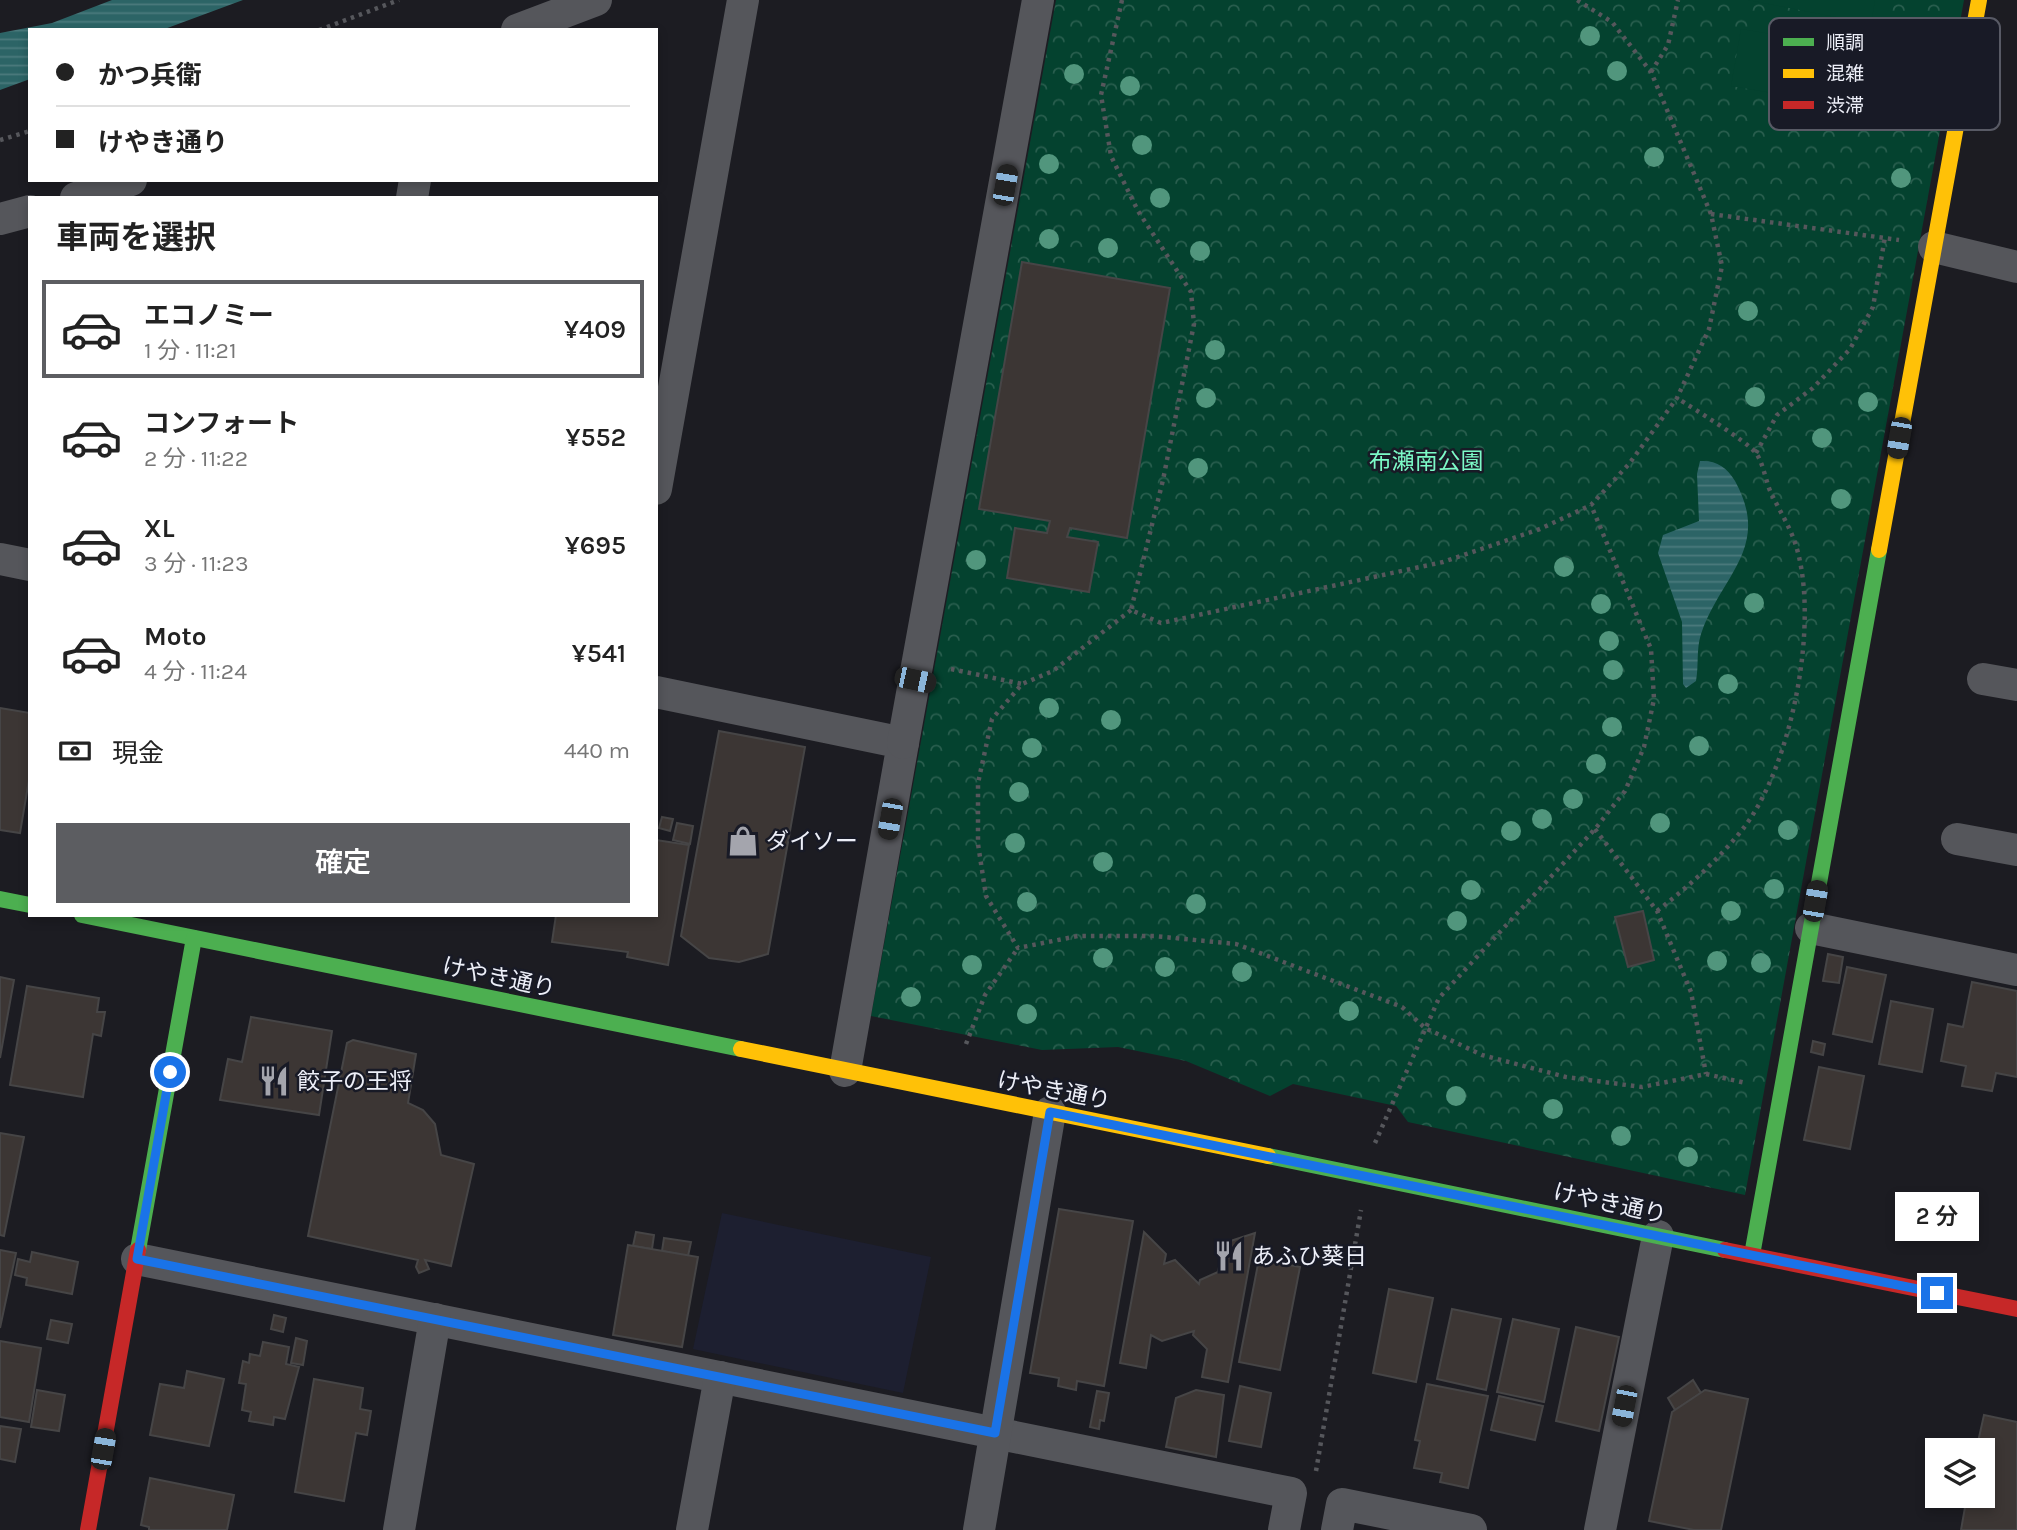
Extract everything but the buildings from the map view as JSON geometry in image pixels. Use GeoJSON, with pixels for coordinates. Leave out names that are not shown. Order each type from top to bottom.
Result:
{"type":"FeatureCollection","features":[{"type":"Feature","properties":{"kind":"street"},"geometry":{"type":"LineString","coordinates":[[522,28],[597,0]]}},
{"type":"Feature","properties":{"kind":"street"},"geometry":{"type":"LineString","coordinates":[[658,478],[743,0]]}},
{"type":"Feature","properties":{"kind":"street"},"geometry":{"type":"LineString","coordinates":[[845,1071],[903,743],[923,676],[1038,0]]}},
{"type":"Feature","properties":{"kind":"street"},"geometry":{"type":"LineString","coordinates":[[1976,18],[1979,0]]}},
{"type":"Feature","properties":{"kind":"street"},"geometry":{"type":"LineString","coordinates":[[1752,1255],[1955,130]]}},
{"type":"Feature","properties":{"kind":"street"},"geometry":{"type":"LineString","coordinates":[[85,196],[123,188]]}},
{"type":"Feature","properties":{"kind":"street"},"geometry":{"type":"LineString","coordinates":[[0,219],[28,212]]}},
{"type":"Feature","properties":{"kind":"street"},"geometry":{"type":"LineString","coordinates":[[1934,247],[2017,267]]}},
{"type":"Feature","properties":{"kind":"street"},"geometry":{"type":"LineString","coordinates":[[0,559],[28,565]]}},
{"type":"Feature","properties":{"kind":"street"},"geometry":{"type":"LineString","coordinates":[[1983,679],[2017,685]]}},
{"type":"Feature","properties":{"kind":"street"},"geometry":{"type":"LineString","coordinates":[[658,692],[903,743]]}},
{"type":"Feature","properties":{"kind":"street"},"geometry":{"type":"LineString","coordinates":[[1957,839],[2017,850]]}},
{"type":"Feature","properties":{"kind":"street"},"geometry":{"type":"LineString","coordinates":[[0,898],[28,905]]}},
{"type":"Feature","properties":{"kind":"street","name":"けやき通り"},"geometry":{"type":"LineString","coordinates":[[101,917],[196,927],[845,1071],[2017,1309]]}},
{"type":"Feature","properties":{"kind":"street"},"geometry":{"type":"LineString","coordinates":[[88,1530],[196,927]]}},
{"type":"Feature","properties":{"kind":"street"},"geometry":{"type":"LineString","coordinates":[[1811,928],[2017,970]]}},
{"type":"Feature","properties":{"kind":"street"},"geometry":{"type":"LineString","coordinates":[[979,1530],[1050,1112]]}},
{"type":"Feature","properties":{"kind":"street"},"geometry":{"type":"LineString","coordinates":[[1600,1530],[1658,1236]]}},
{"type":"Feature","properties":{"kind":"street"},"geometry":{"type":"LineString","coordinates":[[137,1259],[1291,1493],[1284,1530]]}},
{"type":"Feature","properties":{"kind":"street"},"geometry":{"type":"LineString","coordinates":[[399,1530],[436,1319]]}},
{"type":"Feature","properties":{"kind":"street"},"geometry":{"type":"LineString","coordinates":[[692,1530],[720,1377]]}},
{"type":"Feature","properties":{"kind":"street"},"geometry":{"type":"LineString","coordinates":[[1337,1530],[1342,1504],[1471,1530]]}},
{"type":"Feature","properties":{"kind":"path"},"geometry":{"type":"LineString","coordinates":[[324,28],[399,0]]}},
{"type":"Feature","properties":{"kind":"path"},"geometry":{"type":"LineString","coordinates":[[1018,948],[986,896],[978,844],[978,783],[992,719],[1022,684],[1053,671],[1131,610],[1163,480],[1194,324],[1191,292],[1138,211],[1111,156],[1101,95],[1122,0]]}},
{"type":"Feature","properties":{"kind":"path"},"geometry":{"type":"LineString","coordinates":[[1131,610],[1161,623],[1443,562],[1540,529],[1591,505],[1629,464],[1677,398],[1709,329],[1722,266],[1711,214],[1651,72],[1612,22],[1577,0]]}},
{"type":"Feature","properties":{"kind":"path"},"geometry":{"type":"LineString","coordinates":[[1651,72],[1668,45],[1678,0]]}},
{"type":"Feature","properties":{"kind":"path"},"geometry":{"type":"LineString","coordinates":[[0,140],[28,132]]}},
{"type":"Feature","properties":{"kind":"path"},"geometry":{"type":"LineString","coordinates":[[1711,214],[1885,237],[1873,307],[1850,349],[1813,388],[1777,415],[1756,453]]}},
{"type":"Feature","properties":{"kind":"path"},"geometry":{"type":"LineString","coordinates":[[1657,911],[1694,882],[1743,829],[1770,784],[1788,739],[1801,666],[1804,590],[1795,541],[1767,486],[1756,453],[1677,398]]}},
{"type":"Feature","properties":{"kind":"path"},"geometry":{"type":"LineString","coordinates":[[1313,1484],[1367,1177],[1378,1130],[1440,998],[1595,829],[1625,791],[1644,747],[1654,699],[1651,649],[1591,505]]}},
{"type":"Feature","properties":{"kind":"path"},"geometry":{"type":"LineString","coordinates":[[923,676],[1022,684]]}},
{"type":"Feature","properties":{"kind":"path"},"geometry":{"type":"LineString","coordinates":[[966,1044],[985,995],[1018,948],[1078,936],[1154,936],[1236,944],[1402,1007],[1425,1028],[1482,1055],[1566,1077],[1642,1087],[1706,1073],[1691,992],[1657,911],[1595,829]]}},
{"type":"Feature","properties":{"kind":"shaded area"},"geometry":{"type":"Polygon","coordinates":[[[112,0],[243,0],[167,28],[28,28],[28,80],[0,90],[0,33],[52,23],[112,0]]]}},
{"type":"Feature","properties":{"kind":"shaded area"},"geometry":{"type":"Polygon","coordinates":[[[1700,461],[1716,463],[1732,476],[1745,504],[1748,525],[1746,543],[1739,560],[1701,634],[1696,681],[1686,688],[1683,684],[1682,622],[1658,553],[1663,535],[1699,521],[1697,474],[1700,461]]]}},
{"type":"Feature","properties":{"kind":"shaded area"},"geometry":{"type":"Polygon","coordinates":[[[722,1213],[931,1257],[903,1393],[693,1349],[722,1213]]]}},
{"type":"Feature","properties":{"kind":"green space","name":"布瀬南公園"},"geometry":{"type":"Polygon","coordinates":[[[1056,0],[1964,0],[1961,18],[1769,18],[1769,130],[1940,130],[1745,1195],[1408,1122],[1396,1106],[1293,1084],[1270,1096],[1186,1061],[1118,1047],[1042,1050],[871,1016],[1056,0]]]}},
{"type":"Feature","properties":{"kind":"green space"},"geometry":{"type":"Polygon","coordinates":[[[1748,0],[1875,0],[1872,18],[1840,18],[1748,0]]]}},
{"type":"Feature","properties":{"kind":"green space"},"geometry":{"type":"Polygon","coordinates":[[[1741,29],[1769,34],[1769,92],[1731,86],[1741,29]]]}},
{"type":"Feature","properties":{"kind":"traffic: fast"},"geometry":{"type":"LineString","coordinates":[[1752,1255],[1879,550]]}},
{"type":"Feature","properties":{"kind":"traffic: fast"},"geometry":{"type":"LineString","coordinates":[[0,899],[28,905]]}},
{"type":"Feature","properties":{"kind":"traffic: fast"},"geometry":{"type":"LineString","coordinates":[[92,917],[741,1049]]}},
{"type":"Feature","properties":{"kind":"traffic: fast"},"geometry":{"type":"LineString","coordinates":[[138,1250],[194,938]]}},
{"type":"Feature","properties":{"kind":"traffic: fast"},"geometry":{"type":"LineString","coordinates":[[1268,1156],[1725,1250]]}},
{"type":"Feature","properties":{"kind":"traffic: slow"},"geometry":{"type":"LineString","coordinates":[[1976,18],[1979,0]]}},
{"type":"Feature","properties":{"kind":"traffic: slow"},"geometry":{"type":"LineString","coordinates":[[1879,550],[1955,130]]}},
{"type":"Feature","properties":{"kind":"traffic: slow"},"geometry":{"type":"LineString","coordinates":[[741,1049],[1268,1156]]}},
{"type":"Feature","properties":{"kind":"traffic: jam"},"geometry":{"type":"LineString","coordinates":[[88,1530],[138,1250]]}},
{"type":"Feature","properties":{"kind":"traffic: jam"},"geometry":{"type":"LineString","coordinates":[[1725,1250],[2017,1309]]}},
{"type":"Feature","properties":{"kind":"place","name":"ダイソー"},"geometry":{"type":"Point","coordinates":[743,841]}},
{"type":"Feature","properties":{"kind":"place","name":"餃子の王将"},"geometry":{"type":"Point","coordinates":[274,1081]}},
{"type":"Feature","properties":{"kind":"place","name":"あふひ葵日"},"geometry":{"type":"Point","coordinates":[1229,1256]}},
{"type":"Feature","properties":{"kind":"route"},"geometry":{"type":"LineString","coordinates":[[170,1072],[137,1259],[995,1433],[1050,1112],[1937,1293]]}}]}
